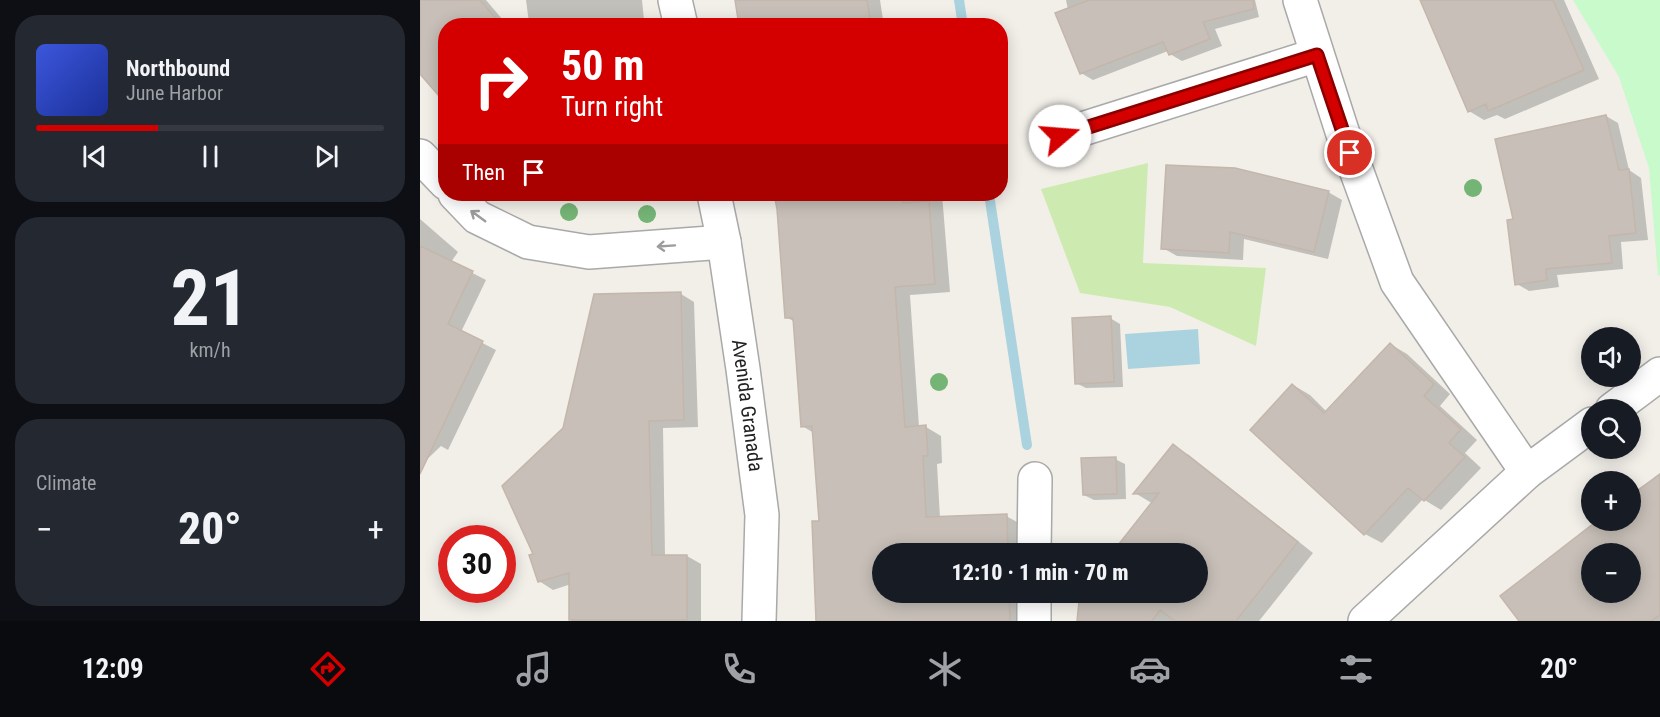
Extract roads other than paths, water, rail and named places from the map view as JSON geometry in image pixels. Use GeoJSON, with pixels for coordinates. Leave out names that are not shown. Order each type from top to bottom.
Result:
{"type":"FeatureCollection","features":[{"type":"Feature","properties":{"kind":"street"},"geometry":{"type":"LineString","coordinates":[[675,0],[679,18]]}},
{"type":"Feature","properties":{"kind":"street"},"geometry":{"type":"LineString","coordinates":[[1300,0],[1342,132],[1397,282],[1527,472]]}},
{"type":"Feature","properties":{"kind":"street"},"geometry":{"type":"LineString","coordinates":[[1060,136],[1317,55]]}},
{"type":"Feature","properties":{"kind":"street"},"geometry":{"type":"LineString","coordinates":[[420,156],[438,175]]}},
{"type":"Feature","properties":{"kind":"street"},"geometry":{"type":"LineString","coordinates":[[462,201],[477,217],[528,242],[589,252],[724,242]]}},
{"type":"Feature","properties":{"kind":"street","name":"Avenida Granada"},"geometry":{"type":"LineString","coordinates":[[715,201],[744,369],[762,515],[759,621]]}},
{"type":"Feature","properties":{"kind":"street"},"geometry":{"type":"LineString","coordinates":[[1627,399],[1660,374]]}},
{"type":"Feature","properties":{"kind":"street"},"geometry":{"type":"LineString","coordinates":[[1365,621],[1527,472],[1581,432]]}},
{"type":"Feature","properties":{"kind":"street"},"geometry":{"type":"LineString","coordinates":[[1034,543],[1035,479]]}},
{"type":"Feature","properties":{"kind":"street"},"geometry":{"type":"LineString","coordinates":[[1034,603],[1034,621]]}},
{"type":"Feature","properties":{"kind":"water"},"geometry":{"type":"Polygon","coordinates":[[[1198,329],[1200,364],[1128,369],[1125,334],[1198,329]]]}},
{"type":"Feature","properties":{"kind":"waterway"},"geometry":{"type":"LineString","coordinates":[[959,0],[962,18]]}},
{"type":"Feature","properties":{"kind":"waterway"},"geometry":{"type":"LineString","coordinates":[[990,201],[1027,445]]}}]}
